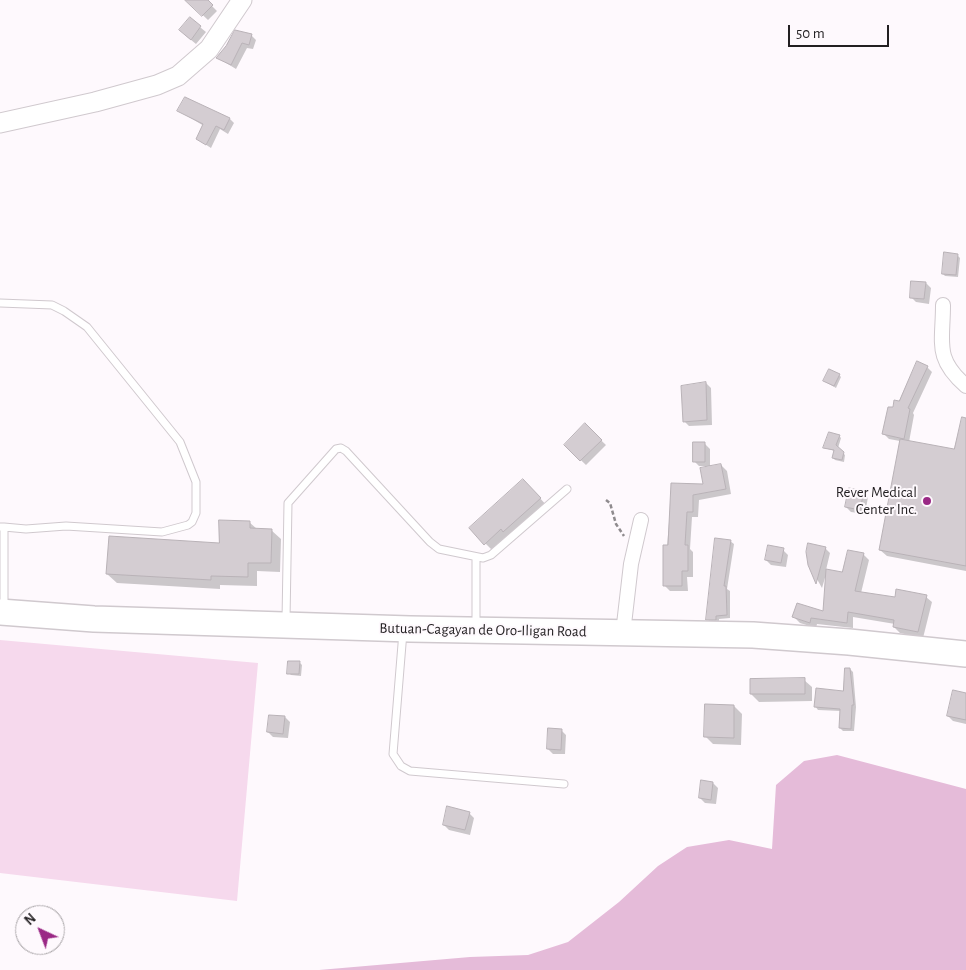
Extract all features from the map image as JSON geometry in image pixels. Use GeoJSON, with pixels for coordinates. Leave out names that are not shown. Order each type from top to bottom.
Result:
{"type":"FeatureCollection","features":[{"type":"Feature","properties":{"kind":"highway","name":"Butuan-Cagayan de Oro-Iligan Road"},"geometry":{"type":"LineString","coordinates":[[2,612],[94,619],[403,629],[753,635],[849,642],[966,654]]}},
{"type":"Feature","properties":{"kind":"street"},"geometry":{"type":"LineString","coordinates":[[0,122],[95,102],[157,86],[178,76],[209,49],[242,0]]}},
{"type":"Feature","properties":{"kind":"street"},"geometry":{"type":"LineString","coordinates":[[943,306],[943,359],[951,372],[966,386]]}},
{"type":"Feature","properties":{"kind":"street"},"geometry":{"type":"LineString","coordinates":[[624,633],[633,550],[641,520]]}},
{"type":"Feature","properties":{"kind":"lane"},"geometry":{"type":"LineString","coordinates":[[0,302],[52,305],[86,327],[180,442],[196,482],[196,513],[192,522],[188,525],[162,532],[66,526],[26,529],[2,527],[2,612]]}},
{"type":"Feature","properties":{"kind":"lane"},"geometry":{"type":"LineString","coordinates":[[286,625],[288,503],[336,449],[341,448],[346,451],[430,542],[444,551],[476,557],[483,558],[491,555],[567,489]]}},
{"type":"Feature","properties":{"kind":"lane"},"geometry":{"type":"LineString","coordinates":[[476,557],[476,630]]}},
{"type":"Feature","properties":{"kind":"lane"},"geometry":{"type":"LineString","coordinates":[[403,629],[393,754],[401,766],[410,771],[564,784]]}},
{"type":"Feature","properties":{"kind":"path"},"geometry":{"type":"LineString","coordinates":[[606,500],[610,503],[616,524],[633,550]]}},
{"type":"Feature","properties":{"kind":"shaded area"},"geometry":{"type":"Polygon","coordinates":[[[0,640],[258,663],[237,901],[0,873],[0,640]]]}},
{"type":"Feature","properties":{"kind":"shaded area"},"geometry":{"type":"Polygon","coordinates":[[[837,755],[966,789],[966,970],[319,970],[470,957],[528,955],[568,942],[619,902],[658,866],[687,847],[729,840],[772,849],[776,785],[804,761],[837,755]]]}},
{"type":"Feature","properties":{"kind":"building"},"geometry":{"type":"Polygon","coordinates":[[[185,0],[208,0],[213,5],[202,16],[185,0]]]}},
{"type":"Feature","properties":{"kind":"building"},"geometry":{"type":"Polygon","coordinates":[[[190,17],[201,26],[191,40],[179,30],[190,17]]]}},
{"type":"Feature","properties":{"kind":"building"},"geometry":{"type":"Polygon","coordinates":[[[235,30],[252,34],[249,45],[242,43],[231,65],[216,58],[226,46],[235,30]]]}},
{"type":"Feature","properties":{"kind":"building"},"geometry":{"type":"Polygon","coordinates":[[[185,97],[230,118],[224,130],[216,126],[206,145],[196,139],[203,124],[177,111],[185,97]]]}},
{"type":"Feature","properties":{"kind":"building"},"geometry":{"type":"Polygon","coordinates":[[[944,252],[958,254],[956,275],[942,274],[944,252]]]}},
{"type":"Feature","properties":{"kind":"building"},"geometry":{"type":"Polygon","coordinates":[[[911,281],[926,282],[924,299],[910,298],[911,281]]]}},
{"type":"Feature","properties":{"kind":"building"},"geometry":{"type":"Polygon","coordinates":[[[917,361],[928,366],[908,408],[910,409],[904,439],[882,434],[888,407],[893,407],[894,400],[899,401],[917,361]]]}},
{"type":"Feature","properties":{"kind":"building"},"geometry":{"type":"Polygon","coordinates":[[[829,369],[840,374],[834,386],[823,381],[829,369]]]}},
{"type":"Feature","properties":{"kind":"building"},"geometry":{"type":"Polygon","coordinates":[[[706,382],[707,420],[683,422],[681,386],[706,382]]]}},
{"type":"Feature","properties":{"kind":"building","name":"Rever Medical Center Inc."},"geometry":{"type":"Polygon","coordinates":[[[962,417],[966,418],[966,566],[879,550],[900,439],[954,449],[962,417]]]}},
{"type":"Feature","properties":{"kind":"building"},"geometry":{"type":"Polygon","coordinates":[[[585,423],[602,440],[580,461],[564,445],[585,423]]]}},
{"type":"Feature","properties":{"kind":"building"},"geometry":{"type":"Polygon","coordinates":[[[829,432],[840,435],[836,445],[844,452],[842,460],[832,458],[834,450],[823,448],[829,432]]]}},
{"type":"Feature","properties":{"kind":"building"},"geometry":{"type":"Polygon","coordinates":[[[693,442],[705,442],[705,462],[693,462],[693,442]]]}},
{"type":"Feature","properties":{"kind":"building"},"geometry":{"type":"Polygon","coordinates":[[[721,464],[726,489],[693,495],[693,512],[687,512],[685,545],[688,545],[688,571],[682,571],[682,586],[663,586],[663,545],[668,545],[671,483],[703,484],[700,468],[721,464]]]}},
{"type":"Feature","properties":{"kind":"building"},"geometry":{"type":"Polygon","coordinates":[[[523,479],[541,498],[503,532],[501,529],[484,545],[469,528],[523,479]]]}},
{"type":"Feature","properties":{"kind":"building"},"geometry":{"type":"Polygon","coordinates":[[[849,488],[864,491],[860,510],[845,507],[849,488]]]}},
{"type":"Feature","properties":{"kind":"building"},"geometry":{"type":"Polygon","coordinates":[[[219,520],[250,521],[250,528],[272,529],[271,563],[248,563],[248,577],[211,576],[211,580],[106,574],[109,536],[219,543],[219,520]]]}},
{"type":"Feature","properties":{"kind":"building"},"geometry":{"type":"Polygon","coordinates":[[[715,538],[731,540],[724,586],[726,586],[727,615],[716,616],[716,620],[706,620],[715,538]]]}},
{"type":"Feature","properties":{"kind":"building"},"geometry":{"type":"Polygon","coordinates":[[[808,543],[826,547],[816,584],[808,565],[806,552],[808,543]]]}},
{"type":"Feature","properties":{"kind":"building"},"geometry":{"type":"Polygon","coordinates":[[[768,545],[784,548],[781,563],[765,560],[768,545]]]}},
{"type":"Feature","properties":{"kind":"building"},"geometry":{"type":"Polygon","coordinates":[[[848,550],[864,553],[855,591],[895,597],[896,589],[927,595],[918,632],[893,627],[894,620],[848,612],[847,623],[811,618],[810,623],[792,617],[797,603],[823,611],[826,569],[842,572],[848,550]]]}},
{"type":"Feature","properties":{"kind":"building"},"geometry":{"type":"Polygon","coordinates":[[[288,661],[300,661],[299,674],[287,674],[288,661]]]}},
{"type":"Feature","properties":{"kind":"building"},"geometry":{"type":"Polygon","coordinates":[[[845,668],[850,668],[854,705],[852,705],[851,729],[839,728],[840,709],[814,707],[816,688],[843,691],[845,668]]]}},
{"type":"Feature","properties":{"kind":"building"},"geometry":{"type":"Polygon","coordinates":[[[805,678],[805,694],[750,694],[750,679],[805,678]]]}},
{"type":"Feature","properties":{"kind":"building"},"geometry":{"type":"Polygon","coordinates":[[[953,690],[966,693],[966,720],[947,716],[953,690]]]}},
{"type":"Feature","properties":{"kind":"building"},"geometry":{"type":"Polygon","coordinates":[[[705,704],[734,705],[734,738],[704,737],[705,704]]]}},
{"type":"Feature","properties":{"kind":"building"},"geometry":{"type":"Polygon","coordinates":[[[269,715],[285,716],[283,734],[267,732],[269,715]]]}},
{"type":"Feature","properties":{"kind":"building"},"geometry":{"type":"Polygon","coordinates":[[[548,728],[562,729],[561,750],[547,749],[548,728]]]}},
{"type":"Feature","properties":{"kind":"building"},"geometry":{"type":"Polygon","coordinates":[[[701,780],[713,782],[711,800],[699,798],[701,780]]]}},
{"type":"Feature","properties":{"kind":"building"},"geometry":{"type":"Polygon","coordinates":[[[447,806],[470,812],[465,830],[443,825],[447,806]]]}},
{"type":"Feature","properties":{"kind":"place","name":"Rever Medical Center Inc."},"geometry":{"type":"Point","coordinates":[927,501]}}]}
